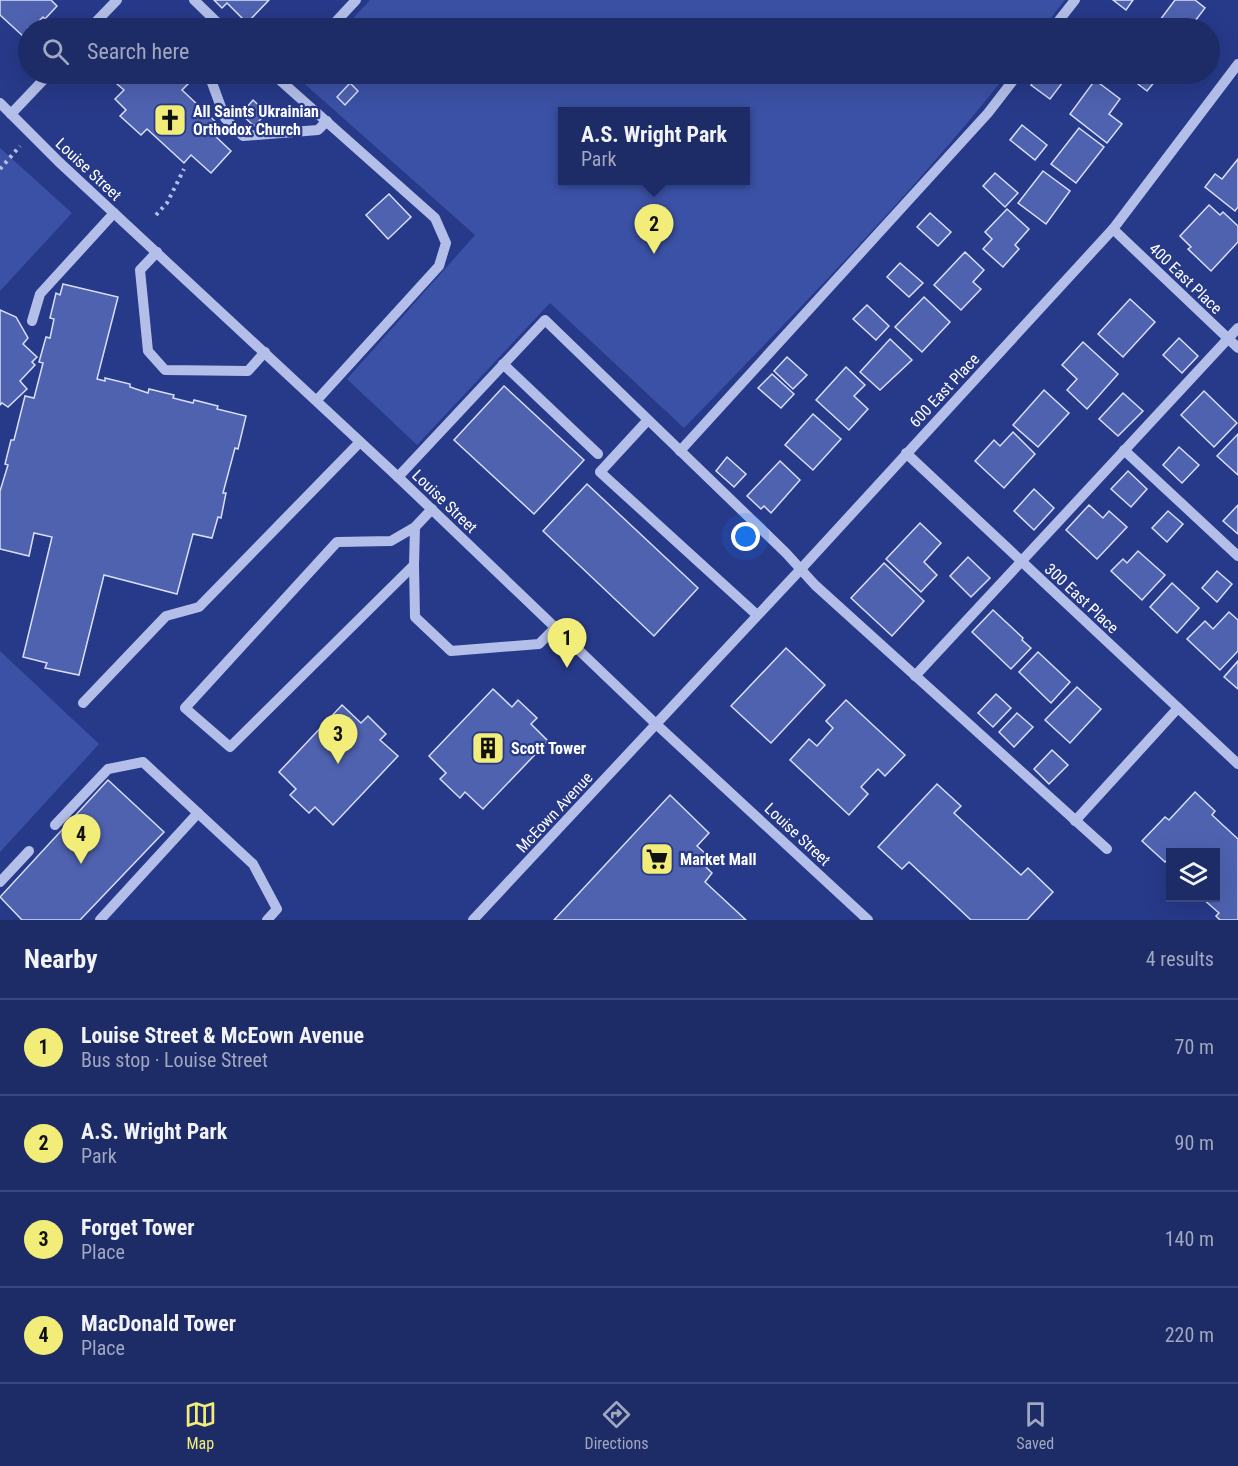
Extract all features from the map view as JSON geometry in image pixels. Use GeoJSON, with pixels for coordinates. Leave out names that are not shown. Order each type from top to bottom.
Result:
{"type":"FeatureCollection","features":[{"type":"Feature","properties":{"kind":"street"},"geometry":{"type":"LineString","coordinates":[[100,18],[117,0]]}},
{"type":"Feature","properties":{"kind":"street"},"geometry":{"type":"LineString","coordinates":[[194,0],[213,18]]}},
{"type":"Feature","properties":{"kind":"street"},"geometry":{"type":"LineString","coordinates":[[339,18],[356,0]]}},
{"type":"Feature","properties":{"kind":"street"},"geometry":{"type":"LineString","coordinates":[[1061,18],[1075,0]]}},
{"type":"Feature","properties":{"kind":"street","name":"600 East Place"},"geometry":{"type":"LineString","coordinates":[[656,724],[1113,229],[1238,64]]}},
{"type":"Feature","properties":{"kind":"street"},"geometry":{"type":"LineString","coordinates":[[11,114],[40,84]]}},
{"type":"Feature","properties":{"kind":"street"},"geometry":{"type":"LineString","coordinates":[[212,84],[225,118],[243,136],[318,130],[327,121]]}},
{"type":"Feature","properties":{"kind":"street"},"geometry":{"type":"LineString","coordinates":[[289,84],[435,218],[446,243],[440,266],[316,400]]}},
{"type":"Feature","properties":{"kind":"street"},"geometry":{"type":"LineString","coordinates":[[680,451],[988,113],[1010,84]]}},
{"type":"Feature","properties":{"kind":"street","name":"Louise Street"},"geometry":{"type":"LineString","coordinates":[[0,103],[114,213],[432,509],[656,724],[868,920]]}},
{"type":"Feature","properties":{"kind":"street"},"geometry":{"type":"LineString","coordinates":[[32,321],[40,294],[114,213]]}},
{"type":"Feature","properties":{"kind":"street","name":"400 East Place"},"geometry":{"type":"LineString","coordinates":[[1113,229],[1238,348]]}},
{"type":"Feature","properties":{"kind":"street"},"geometry":{"type":"LineString","coordinates":[[157,252],[140,270],[148,351],[165,370],[248,371],[265,352]]}},
{"type":"Feature","properties":{"kind":"street"},"geometry":{"type":"LineString","coordinates":[[398,477],[545,320],[786,553],[800,570],[1107,849]]}},
{"type":"Feature","properties":{"kind":"street"},"geometry":{"type":"LineString","coordinates":[[915,676],[1238,328]]}},
{"type":"Feature","properties":{"kind":"street"},"geometry":{"type":"LineString","coordinates":[[503,364],[598,454]]}},
{"type":"Feature","properties":{"kind":"street"},"geometry":{"type":"LineString","coordinates":[[647,421],[600,472],[757,615]]}},
{"type":"Feature","properties":{"kind":"street"},"geometry":{"type":"LineString","coordinates":[[83,703],[166,616],[200,607],[360,442]]}},
{"type":"Feature","properties":{"kind":"street"},"geometry":{"type":"LineString","coordinates":[[1124,450],[1238,556]]}},
{"type":"Feature","properties":{"kind":"street","name":"300 East Place"},"geometry":{"type":"LineString","coordinates":[[906,453],[1238,764]]}},
{"type":"Feature","properties":{"kind":"street"},"geometry":{"type":"LineString","coordinates":[[414,565],[230,747],[185,708],[338,542],[391,540],[415,527],[432,509]]}},
{"type":"Feature","properties":{"kind":"street"},"geometry":{"type":"LineString","coordinates":[[415,527],[415,617],[451,651],[539,644],[556,627]]}},
{"type":"Feature","properties":{"kind":"street"},"geometry":{"type":"LineString","coordinates":[[1075,821],[1178,708]]}},
{"type":"Feature","properties":{"kind":"street","name":"McEown Avenue"},"geometry":{"type":"LineString","coordinates":[[473,920],[656,724]]}},
{"type":"Feature","properties":{"kind":"street"},"geometry":{"type":"LineString","coordinates":[[55,825],[108,769],[143,762],[253,864],[277,909],[267,920]]}},
{"type":"Feature","properties":{"kind":"street"},"geometry":{"type":"LineString","coordinates":[[100,920],[198,813]]}},
{"type":"Feature","properties":{"kind":"street"},"geometry":{"type":"LineString","coordinates":[[0,882],[29,851]]}},
{"type":"Feature","properties":{"kind":"path"},"geometry":{"type":"LineString","coordinates":[[0,169],[31,134]]}},
{"type":"Feature","properties":{"kind":"path"},"geometry":{"type":"LineString","coordinates":[[156,215],[171,196],[184,169]]}},
{"type":"Feature","properties":{"kind":"shaded area"},"geometry":{"type":"Polygon","coordinates":[[[370,0],[1065,0],[1051,18],[353,18],[370,0]]]}},
{"type":"Feature","properties":{"kind":"shaded area"},"geometry":{"type":"Polygon","coordinates":[[[305,84],[999,84],[891,211],[684,428],[550,303],[417,445],[347,379],[475,235],[305,84]]]}},
{"type":"Feature","properties":{"kind":"shaded area"},"geometry":{"type":"Polygon","coordinates":[[[0,148],[72,213],[0,291],[0,148]]]}},
{"type":"Feature","properties":{"kind":"shaded area"},"geometry":{"type":"Polygon","coordinates":[[[0,651],[99,744],[0,852],[0,651]]]}},
{"type":"Feature","properties":{"kind":"building"},"geometry":{"type":"Polygon","coordinates":[[[0,0],[51,0],[57,6],[46,18],[18,18],[18,32],[0,15],[0,0]]]}},
{"type":"Feature","properties":{"kind":"building"},"geometry":{"type":"Polygon","coordinates":[[[214,0],[269,0],[252,18],[242,18],[227,3],[222,8],[214,0]]]}},
{"type":"Feature","properties":{"kind":"building"},"geometry":{"type":"Polygon","coordinates":[[[1113,0],[1133,0],[1126,10],[1113,0]]]}},
{"type":"Feature","properties":{"kind":"building"},"geometry":{"type":"Polygon","coordinates":[[[1175,0],[1195,0],[1205,8],[1197,18],[1162,18],[1175,0]]]}},
{"type":"Feature","properties":{"kind":"building","name":"All Saints Ukrainian Orthodox Church"},"geometry":{"type":"Polygon","coordinates":[[[117,84],[188,84],[182,90],[219,125],[212,133],[231,151],[211,173],[191,155],[184,163],[147,129],[141,135],[120,116],[126,110],[115,99],[124,90],[117,84]]]}},
{"type":"Feature","properties":{"kind":"building"},"geometry":{"type":"Polygon","coordinates":[[[349,84],[358,91],[345,105],[337,97],[349,84]]]}},
{"type":"Feature","properties":{"kind":"building"},"geometry":{"type":"Polygon","coordinates":[[[1032,84],[1061,84],[1050,99],[1032,84]]]}},
{"type":"Feature","properties":{"kind":"building"},"geometry":{"type":"Polygon","coordinates":[[[1092,84],[1100,84],[1120,99],[1109,114],[1122,124],[1107,143],[1070,114],[1092,84]]]}},
{"type":"Feature","properties":{"kind":"building"},"geometry":{"type":"Polygon","coordinates":[[[1138,84],[1153,84],[1147,91],[1138,84]]]}},
{"type":"Feature","properties":{"kind":"building"},"geometry":{"type":"Polygon","coordinates":[[[253,100],[267,113],[254,126],[241,114],[253,100]]]}},
{"type":"Feature","properties":{"kind":"building"},"geometry":{"type":"Polygon","coordinates":[[[1022,125],[1047,145],[1035,160],[1010,140],[1022,125]]]}},
{"type":"Feature","properties":{"kind":"building"},"geometry":{"type":"Polygon","coordinates":[[[1079,128],[1104,147],[1076,183],[1051,164],[1079,128]]]}},
{"type":"Feature","properties":{"kind":"building"},"geometry":{"type":"Polygon","coordinates":[[[1238,159],[1238,207],[1235,211],[1205,187],[1215,174],[1222,179],[1238,159]]]}},
{"type":"Feature","properties":{"kind":"building"},"geometry":{"type":"Polygon","coordinates":[[[1043,171],[1070,191],[1046,224],[1018,203],[1043,171]]]}},
{"type":"Feature","properties":{"kind":"building"},"geometry":{"type":"Polygon","coordinates":[[[995,173],[1018,193],[1005,207],[983,186],[995,173]]]}},
{"type":"Feature","properties":{"kind":"building"},"geometry":{"type":"Polygon","coordinates":[[[389,194],[411,217],[388,239],[366,215],[389,194]]]}},
{"type":"Feature","properties":{"kind":"building"},"geometry":{"type":"Polygon","coordinates":[[[1209,205],[1220,215],[1223,212],[1238,226],[1238,242],[1211,271],[1188,249],[1191,247],[1180,236],[1209,205]]]}},
{"type":"Feature","properties":{"kind":"building"},"geometry":{"type":"Polygon","coordinates":[[[1007,209],[1029,229],[1015,245],[1019,249],[1003,267],[983,249],[992,239],[985,232],[1007,209]]]}},
{"type":"Feature","properties":{"kind":"building"},"geometry":{"type":"Polygon","coordinates":[[[930,213],[951,232],[938,246],[917,227],[930,213]]]}},
{"type":"Feature","properties":{"kind":"building"},"geometry":{"type":"Polygon","coordinates":[[[965,252],[984,270],[973,282],[981,289],[961,310],[934,285],[965,252]]]}},
{"type":"Feature","properties":{"kind":"building"},"geometry":{"type":"Polygon","coordinates":[[[900,263],[923,283],[909,297],[887,277],[900,263]]]}},
{"type":"Feature","properties":{"kind":"building"},"geometry":{"type":"Polygon","coordinates":[[[63,284],[118,297],[97,379],[105,381],[105,378],[130,384],[130,387],[148,393],[149,389],[174,395],[173,398],[193,403],[194,400],[218,406],[217,409],[246,416],[223,493],[226,493],[221,518],[218,517],[212,538],[193,534],[177,594],[104,575],[79,675],[45,668],[47,663],[23,657],[52,537],[34,533],[29,556],[0,549],[0,491],[8,465],[5,464],[11,440],[14,440],[25,396],[34,398],[43,363],[39,362],[46,337],[50,338],[54,319],[50,318],[56,293],[60,295],[63,284]]]}},
{"type":"Feature","properties":{"kind":"building"},"geometry":{"type":"Polygon","coordinates":[[[924,297],[950,322],[922,352],[895,327],[924,297]]]}},
{"type":"Feature","properties":{"kind":"building"},"geometry":{"type":"Polygon","coordinates":[[[1130,299],[1155,322],[1123,357],[1098,334],[1130,299]]]}},
{"type":"Feature","properties":{"kind":"building"},"geometry":{"type":"Polygon","coordinates":[[[867,305],[889,326],[876,340],[853,319],[867,305]]]}},
{"type":"Feature","properties":{"kind":"building"},"geometry":{"type":"Polygon","coordinates":[[[0,310],[16,317],[28,338],[23,344],[37,357],[32,362],[35,365],[20,381],[27,389],[8,407],[2,403],[0,405],[0,310]]]}},
{"type":"Feature","properties":{"kind":"building"},"geometry":{"type":"Polygon","coordinates":[[[1179,338],[1198,356],[1182,373],[1163,355],[1179,338]]]}},
{"type":"Feature","properties":{"kind":"building"},"geometry":{"type":"Polygon","coordinates":[[[890,339],[912,360],[880,390],[860,372],[890,339]]]}},
{"type":"Feature","properties":{"kind":"building"},"geometry":{"type":"Polygon","coordinates":[[[1083,342],[1118,374],[1087,409],[1067,390],[1077,379],[1062,365],[1083,342]]]}},
{"type":"Feature","properties":{"kind":"building"},"geometry":{"type":"Polygon","coordinates":[[[787,357],[807,375],[793,389],[774,371],[787,357]]]}},
{"type":"Feature","properties":{"kind":"building"},"geometry":{"type":"Polygon","coordinates":[[[846,367],[865,385],[854,396],[868,409],[849,430],[816,400],[846,367]]]}},
{"type":"Feature","properties":{"kind":"building"},"geometry":{"type":"Polygon","coordinates":[[[772,374],[794,394],[781,408],[758,388],[772,374]]]}},
{"type":"Feature","properties":{"kind":"building"},"geometry":{"type":"Polygon","coordinates":[[[504,386],[584,460],[534,514],[454,440],[504,386]]]}},
{"type":"Feature","properties":{"kind":"building"},"geometry":{"type":"Polygon","coordinates":[[[1044,390],[1069,413],[1038,447],[1013,425],[1044,390]]]}},
{"type":"Feature","properties":{"kind":"building"},"geometry":{"type":"Polygon","coordinates":[[[1204,391],[1237,423],[1214,447],[1181,415],[1204,391]]]}},
{"type":"Feature","properties":{"kind":"building"},"geometry":{"type":"Polygon","coordinates":[[[1123,393],[1143,411],[1118,436],[1099,419],[1123,393]]]}},
{"type":"Feature","properties":{"kind":"building"},"geometry":{"type":"Polygon","coordinates":[[[813,414],[841,439],[813,470],[785,445],[813,414]]]}},
{"type":"Feature","properties":{"kind":"building"},"geometry":{"type":"Polygon","coordinates":[[[1013,432],[1035,454],[1004,488],[975,461],[994,440],[1000,446],[1013,432]]]}},
{"type":"Feature","properties":{"kind":"building"},"geometry":{"type":"Polygon","coordinates":[[[1238,434],[1238,475],[1217,456],[1238,434]]]}},
{"type":"Feature","properties":{"kind":"building"},"geometry":{"type":"Polygon","coordinates":[[[1179,447],[1199,465],[1182,483],[1163,465],[1179,447]]]}},
{"type":"Feature","properties":{"kind":"building"},"geometry":{"type":"Polygon","coordinates":[[[727,457],[746,474],[734,487],[716,471],[727,457]]]}},
{"type":"Feature","properties":{"kind":"building"},"geometry":{"type":"Polygon","coordinates":[[[780,461],[800,480],[771,513],[764,506],[761,509],[747,496],[780,461]]]}},
{"type":"Feature","properties":{"kind":"building"},"geometry":{"type":"Polygon","coordinates":[[[1128,471],[1147,489],[1131,507],[1111,489],[1128,471]]]}},
{"type":"Feature","properties":{"kind":"building"},"geometry":{"type":"Polygon","coordinates":[[[587,484],[698,588],[654,636],[543,531],[587,484]]]}},
{"type":"Feature","properties":{"kind":"building"},"geometry":{"type":"Polygon","coordinates":[[[1034,489],[1054,508],[1034,530],[1014,511],[1034,489]]]}},
{"type":"Feature","properties":{"kind":"building"},"geometry":{"type":"Polygon","coordinates":[[[1089,505],[1103,518],[1109,511],[1127,527],[1097,559],[1066,530],[1089,505]]]}},
{"type":"Feature","properties":{"kind":"building"},"geometry":{"type":"Polygon","coordinates":[[[1238,505],[1238,534],[1223,521],[1238,505]]]}},
{"type":"Feature","properties":{"kind":"building"},"geometry":{"type":"Polygon","coordinates":[[[1168,511],[1183,524],[1167,542],[1152,528],[1168,511]]]}},
{"type":"Feature","properties":{"kind":"building"},"geometry":{"type":"Polygon","coordinates":[[[920,523],[941,543],[924,562],[937,575],[921,592],[886,559],[920,523]]]}},
{"type":"Feature","properties":{"kind":"building"},"geometry":{"type":"Polygon","coordinates":[[[1138,551],[1165,575],[1142,600],[1111,571],[1123,559],[1127,563],[1138,551]]]}},
{"type":"Feature","properties":{"kind":"building"},"geometry":{"type":"Polygon","coordinates":[[[968,557],[990,578],[971,597],[950,576],[968,557]]]}},
{"type":"Feature","properties":{"kind":"building"},"geometry":{"type":"Polygon","coordinates":[[[884,563],[924,601],[892,636],[851,598],[884,563]]]}},
{"type":"Feature","properties":{"kind":"building"},"geometry":{"type":"Polygon","coordinates":[[[1217,571],[1232,584],[1217,602],[1202,588],[1217,571]]]}},
{"type":"Feature","properties":{"kind":"building"},"geometry":{"type":"Polygon","coordinates":[[[1172,583],[1199,608],[1177,633],[1150,607],[1172,583]]]}},
{"type":"Feature","properties":{"kind":"building"},"geometry":{"type":"Polygon","coordinates":[[[993,610],[1031,648],[1011,669],[972,632],[993,610]]]}},
{"type":"Feature","properties":{"kind":"building"},"geometry":{"type":"Polygon","coordinates":[[[1229,612],[1238,620],[1238,651],[1220,670],[1187,639],[1205,621],[1213,629],[1229,612]]]}},
{"type":"Feature","properties":{"kind":"building"},"geometry":{"type":"Polygon","coordinates":[[[786,648],[825,685],[771,743],[731,706],[786,648]]]}},
{"type":"Feature","properties":{"kind":"building"},"geometry":{"type":"Polygon","coordinates":[[[1038,652],[1070,682],[1051,703],[1019,672],[1038,652]]]}},
{"type":"Feature","properties":{"kind":"building"},"geometry":{"type":"Polygon","coordinates":[[[1238,661],[1238,689],[1224,677],[1238,661]]]}},
{"type":"Feature","properties":{"kind":"building"},"geometry":{"type":"Polygon","coordinates":[[[1077,687],[1101,709],[1070,743],[1045,720],[1077,687]]]}},
{"type":"Feature","properties":{"kind":"building","name":"Scott Tower"},"geometry":{"type":"Polygon","coordinates":[[[493,689],[512,707],[518,700],[537,718],[531,724],[548,741],[483,809],[465,792],[460,798],[440,779],[446,773],[429,756],[493,689]]]}},
{"type":"Feature","properties":{"kind":"building"},"geometry":{"type":"Polygon","coordinates":[[[996,694],[1011,708],[993,727],[978,713],[996,694]]]}},
{"type":"Feature","properties":{"kind":"building"},"geometry":{"type":"Polygon","coordinates":[[[846,700],[905,755],[885,776],[878,769],[861,787],[868,794],[849,815],[790,760],[809,739],[817,746],[833,728],[826,721],[846,700]]]}},
{"type":"Feature","properties":{"kind":"building"},"geometry":{"type":"Polygon","coordinates":[[[342,705],[361,723],[368,716],[386,734],[380,740],[398,756],[333,825],[315,807],[309,813],[290,795],[296,789],[279,772],[342,705]]]}},
{"type":"Feature","properties":{"kind":"building"},"geometry":{"type":"Polygon","coordinates":[[[1017,713],[1033,727],[1014,747],[999,732],[1017,713]]]}},
{"type":"Feature","properties":{"kind":"building"},"geometry":{"type":"Polygon","coordinates":[[[1052,750],[1068,765],[1049,784],[1034,769],[1052,750]]]}},
{"type":"Feature","properties":{"kind":"building"},"geometry":{"type":"Polygon","coordinates":[[[108,780],[164,832],[80,920],[22,920],[0,897],[108,780]]]}},
{"type":"Feature","properties":{"kind":"building"},"geometry":{"type":"Polygon","coordinates":[[[937,784],[961,806],[954,813],[1021,875],[1028,868],[1053,892],[1027,920],[971,920],[909,862],[902,869],[878,847],[937,784]]]}},
{"type":"Feature","properties":{"kind":"building"},"geometry":{"type":"Polygon","coordinates":[[[1195,792],[1215,811],[1212,815],[1238,839],[1238,920],[1220,920],[1216,916],[1219,913],[1207,902],[1220,902],[1220,848],[1166,848],[1165,862],[1142,841],[1165,817],[1169,820],[1195,792]]]}},
{"type":"Feature","properties":{"kind":"building","name":"Market Mall"},"geometry":{"type":"Polygon","coordinates":[[[670,795],[709,833],[697,846],[707,855],[701,862],[712,873],[705,882],[746,920],[554,920],[670,795]]]}},
{"type":"Feature","properties":{"kind":"place","name":"All Saints Ukrainian Orthodox Church"},"geometry":{"type":"Point","coordinates":[170,120]}},
{"type":"Feature","properties":{"kind":"place","name":"A.S. Wright Park"},"geometry":{"type":"Point","coordinates":[654,254]}},
{"type":"Feature","properties":{"kind":"place","name":"Louise Street & McEown Avenue"},"geometry":{"type":"Point","coordinates":[567,668]}},
{"type":"Feature","properties":{"kind":"place","name":"Scott Tower"},"geometry":{"type":"Point","coordinates":[488,748]}},
{"type":"Feature","properties":{"kind":"place","name":"Forget Tower"},"geometry":{"type":"Point","coordinates":[338,764]}},
{"type":"Feature","properties":{"kind":"place","name":"Market Mall"},"geometry":{"type":"Point","coordinates":[657,859]}},
{"type":"Feature","properties":{"kind":"place","name":"MacDonald Tower"},"geometry":{"type":"Point","coordinates":[81,864]}}]}
